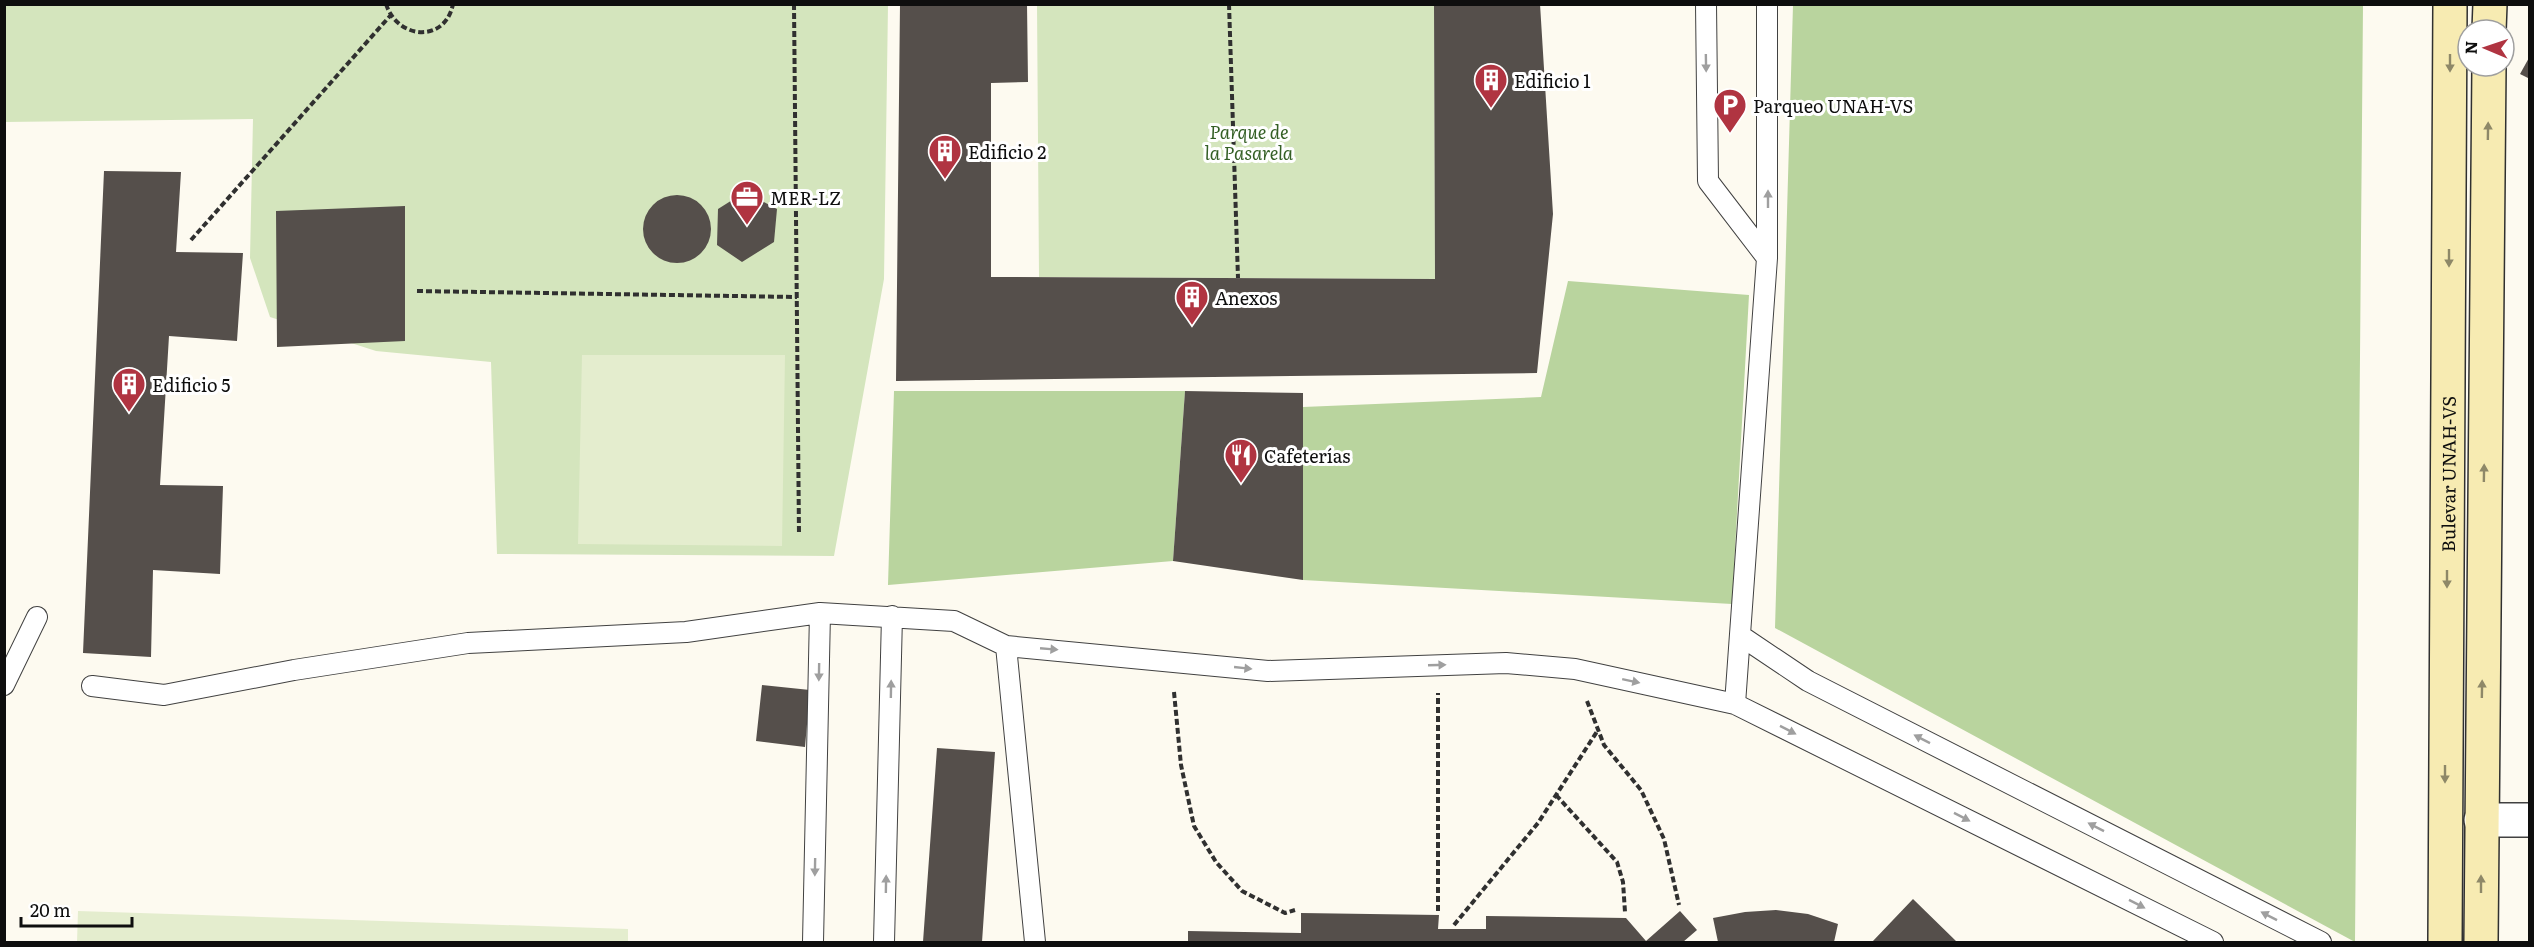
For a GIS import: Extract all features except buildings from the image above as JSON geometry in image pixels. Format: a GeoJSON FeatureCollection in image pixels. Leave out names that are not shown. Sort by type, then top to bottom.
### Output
{"type":"FeatureCollection","features":[{"type":"Feature","properties":{"kind":"main road","name":"Bulevar UNAH-VS"},"geometry":{"type":"LineString","coordinates":[[2445,942],[2450,4]]}},
{"type":"Feature","properties":{"kind":"main road","name":"Bulevar UNAH-VS"},"geometry":{"type":"LineString","coordinates":[[2481,942],[2489,78]]}},
{"type":"Feature","properties":{"kind":"main road"},"geometry":{"type":"LineString","coordinates":[[2449,165],[2488,165]]}},
{"type":"Feature","properties":{"kind":"main road"},"geometry":{"type":"LineString","coordinates":[[2447,507],[2484,507]]}},
{"type":"Feature","properties":{"kind":"street"},"geometry":{"type":"LineString","coordinates":[[2481,820],[2529,820]]}},
{"type":"Feature","properties":{"kind":"lane"},"geometry":{"type":"LineString","coordinates":[[1706,4],[1708,181],[1767,258]]}},
{"type":"Feature","properties":{"kind":"lane"},"geometry":{"type":"LineString","coordinates":[[1735,704],[1767,258],[1767,4]]}},
{"type":"Feature","properties":{"kind":"lane"},"geometry":{"type":"LineString","coordinates":[[813,942],[820,613]]}},
{"type":"Feature","properties":{"kind":"lane"},"geometry":{"type":"LineString","coordinates":[[92,686],[164,695],[294,670],[468,643],[686,632],[820,613],[954,621],[1006,646],[1268,671],[1506,663],[1575,669],[1735,704],[2213,942]]}},
{"type":"Feature","properties":{"kind":"lane"},"geometry":{"type":"LineString","coordinates":[[884,942],[892,616]]}},
{"type":"Feature","properties":{"kind":"lane"},"geometry":{"type":"LineString","coordinates":[[4,685],[37,617]]}},
{"type":"Feature","properties":{"kind":"lane"},"geometry":{"type":"LineString","coordinates":[[1741,636],[1808,681],[2294,936],[2321,942]]}},
{"type":"Feature","properties":{"kind":"lane"},"geometry":{"type":"LineString","coordinates":[[1006,646],[1035,942]]}},
{"type":"Feature","properties":{"kind":"path"},"geometry":{"type":"LineString","coordinates":[[386,4],[390,16],[397,24],[406,30],[428,32],[438,27],[446,19],[453,4]]}},
{"type":"Feature","properties":{"kind":"path"},"geometry":{"type":"LineString","coordinates":[[794,4],[799,535]]}},
{"type":"Feature","properties":{"kind":"path"},"geometry":{"type":"LineString","coordinates":[[1229,4],[1238,278]]}},
{"type":"Feature","properties":{"kind":"path"},"geometry":{"type":"LineString","coordinates":[[191,240],[390,16]]}},
{"type":"Feature","properties":{"kind":"path"},"geometry":{"type":"LineString","coordinates":[[417,291],[797,297]]}},
{"type":"Feature","properties":{"kind":"path"},"geometry":{"type":"LineString","coordinates":[[1172,661],[1181,765],[1194,826],[1216,862],[1242,891],[1285,913],[1295,910]]}},
{"type":"Feature","properties":{"kind":"path"},"geometry":{"type":"LineString","coordinates":[[1438,665],[1438,911]]}},
{"type":"Feature","properties":{"kind":"path"},"geometry":{"type":"LineString","coordinates":[[1575,669],[1604,745],[1641,790],[1664,839],[1679,905]]}},
{"type":"Feature","properties":{"kind":"path"},"geometry":{"type":"LineString","coordinates":[[1454,925],[1538,823],[1598,729]]}},
{"type":"Feature","properties":{"kind":"path"},"geometry":{"type":"LineString","coordinates":[[1556,795],[1617,861],[1623,882],[1625,912]]}},
{"type":"Feature","properties":{"kind":"green space"},"geometry":{"type":"Polygon","coordinates":[[[4,5],[888,5],[884,279],[834,556],[497,554],[491,362],[376,351],[270,317],[250,258],[253,119],[5,122],[4,5]]]}},
{"type":"Feature","properties":{"kind":"green space","name":"Parque de la Pasarela"},"geometry":{"type":"Polygon","coordinates":[[[1037,5],[1434,5],[1435,279],[1039,277],[1037,5]]]}},
{"type":"Feature","properties":{"kind":"green space"},"geometry":{"type":"Polygon","coordinates":[[[1793,5],[2363,5],[2355,942],[1775,628],[1793,5]]]}},
{"type":"Feature","properties":{"kind":"green space"},"geometry":{"type":"Polygon","coordinates":[[[1568,281],[1749,295],[1732,604],[1303,580],[1303,407],[1541,397],[1568,281]]]}},
{"type":"Feature","properties":{"kind":"green space"},"geometry":{"type":"Polygon","coordinates":[[[582,355],[785,355],[782,546],[578,544],[582,355]]]}},
{"type":"Feature","properties":{"kind":"green space"},"geometry":{"type":"Polygon","coordinates":[[[894,391],[1185,391],[1173,561],[888,585],[894,391]]]}},
{"type":"Feature","properties":{"kind":"green space"},"geometry":{"type":"Polygon","coordinates":[[[78,911],[628,929],[628,942],[77,942],[78,911]]]}},
{"type":"Feature","properties":{"kind":"place","name":"Edificio 1"},"geometry":{"type":"Point","coordinates":[1491,109]}},
{"type":"Feature","properties":{"kind":"place","name":"Parqueo UNAH-VS"},"geometry":{"type":"Point","coordinates":[1730,134]}},
{"type":"Feature","properties":{"kind":"place","name":"Edificio 2"},"geometry":{"type":"Point","coordinates":[945,180]}},
{"type":"Feature","properties":{"kind":"place","name":"MER-LZ"},"geometry":{"type":"Point","coordinates":[747,226]}},
{"type":"Feature","properties":{"kind":"place","name":"Anexos"},"geometry":{"type":"Point","coordinates":[1192,326]}},
{"type":"Feature","properties":{"kind":"place","name":"Edificio 5"},"geometry":{"type":"Point","coordinates":[129,413]}},
{"type":"Feature","properties":{"kind":"place","name":"Cafeterías"},"geometry":{"type":"Point","coordinates":[1241,484]}}]}
